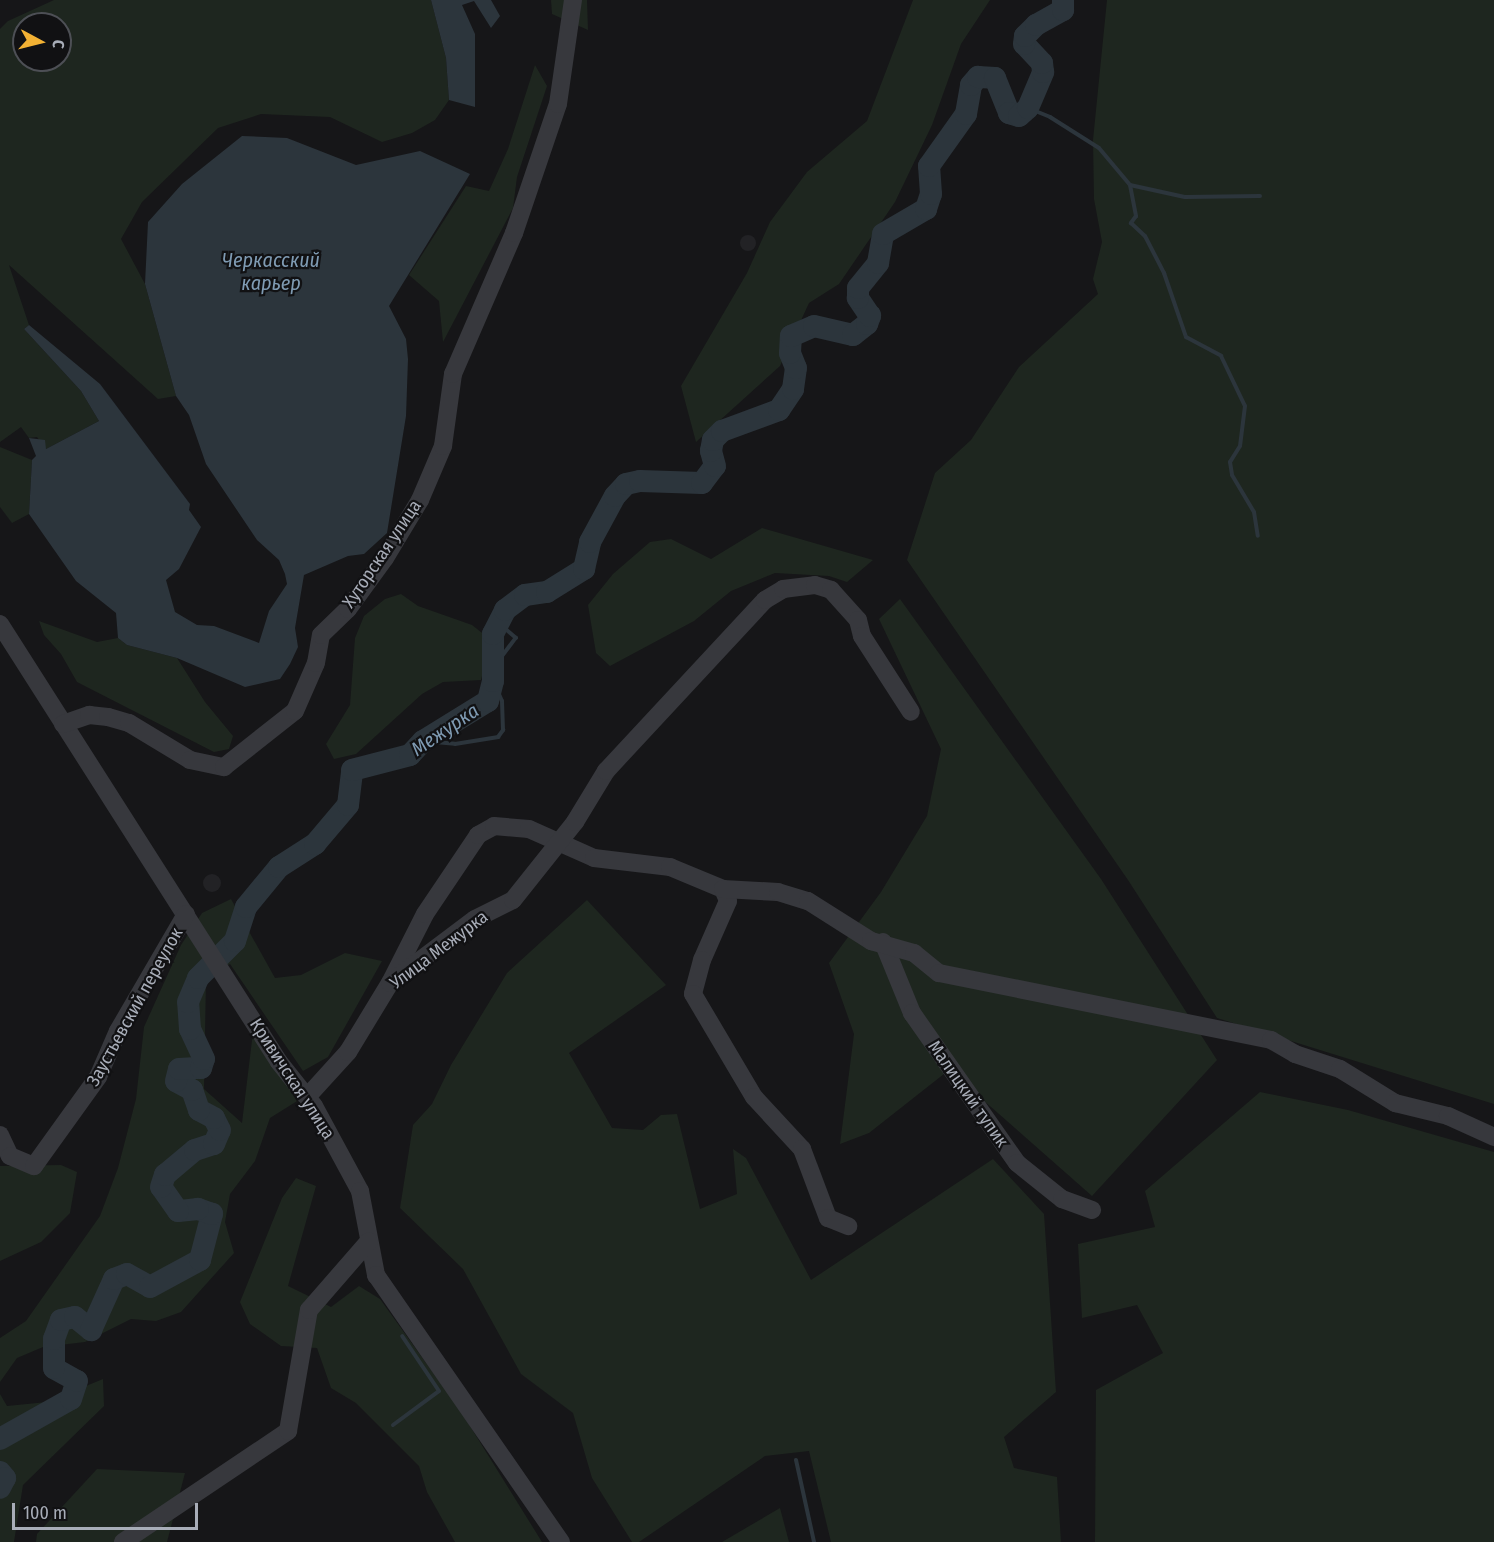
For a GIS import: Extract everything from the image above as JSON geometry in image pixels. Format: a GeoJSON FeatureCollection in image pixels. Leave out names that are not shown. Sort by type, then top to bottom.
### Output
{"type":"FeatureCollection","features":[{"type":"Feature","properties":{"kind":"street","name":"Хуторская улица"},"geometry":{"type":"LineString","coordinates":[[63,724],[89,715],[108,717],[129,723],[190,760],[224,767],[295,711],[316,663],[321,635],[348,609],[385,558],[420,500],[443,446],[453,374],[514,232],[558,104],[573,0]]}},
{"type":"Feature","properties":{"kind":"street","name":"Улица Межурка"},"geometry":{"type":"LineString","coordinates":[[307,1097],[348,1052],[390,983],[475,918],[513,900],[557,841],[575,822],[606,771],[765,600],[783,589],[815,585],[831,590],[858,620],[862,636],[911,711]]}},
{"type":"Feature","properties":{"kind":"street","name":"Кривичская улица"},"geometry":{"type":"LineString","coordinates":[[3,635],[201,935],[279,1062],[307,1097],[360,1191],[376,1275],[561,1542]]}},
{"type":"Feature","properties":{"kind":"street"},"geometry":{"type":"LineString","coordinates":[[390,983],[425,914],[478,835],[494,826],[529,829],[594,858],[670,867],[723,889],[752,888],[798,898],[871,941],[883,942],[914,952],[939,973],[972,982],[1148,1013],[1190,1026],[1271,1040],[1295,1054],[1341,1069],[1395,1103],[1448,1116],[1494,1137]]}},
{"type":"Feature","properties":{"kind":"street"},"geometry":{"type":"LineString","coordinates":[[723,889],[728,901],[702,960],[693,994],[754,1097],[802,1149],[828,1218],[848,1226]]}},
{"type":"Feature","properties":{"kind":"street","name":"Заустьевский переулок"},"geometry":{"type":"LineString","coordinates":[[0,1135],[10,1156],[34,1166],[98,1077],[118,1031],[186,914]]}},
{"type":"Feature","properties":{"kind":"street","name":"Малицкий тупик"},"geometry":{"type":"LineString","coordinates":[[883,942],[912,1013],[1017,1163],[1062,1199],[1092,1210]]}},
{"type":"Feature","properties":{"kind":"street"},"geometry":{"type":"LineString","coordinates":[[123,1542],[288,1431],[309,1310],[369,1241]]}},
{"type":"Feature","properties":{"kind":"shaded area"},"geometry":{"type":"Polygon","coordinates":[[[54,0],[431,0],[446,58],[449,100],[435,120],[412,133],[382,142],[330,117],[261,114],[218,128],[142,202],[121,239],[145,284],[176,396],[158,399],[9,265],[29,325],[24,329],[81,391],[99,421],[46,449],[37,437],[29,438],[21,427],[0,442],[0,29],[12,19],[12,72],[72,72],[72,12],[28,12],[54,0]]]}},
{"type":"Feature","properties":{"kind":"shaded area"},"geometry":{"type":"Polygon","coordinates":[[[551,0],[587,0],[588,30],[552,14],[551,0]]]}},
{"type":"Feature","properties":{"kind":"shaded area"},"geometry":{"type":"Polygon","coordinates":[[[913,0],[990,0],[961,44],[932,125],[895,202],[839,284],[809,303],[780,366],[696,442],[681,386],[747,273],[770,222],[807,172],[867,121],[913,0]]]}},
{"type":"Feature","properties":{"kind":"shaded area"},"geometry":{"type":"Polygon","coordinates":[[[1107,0],[1494,0],[1494,1104],[1217,1018],[1128,880],[907,560],[935,473],[971,440],[1019,367],[1098,294],[1093,279],[1102,242],[1094,199],[1093,140],[1107,0]]]}},
{"type":"Feature","properties":{"kind":"shaded area"},"geometry":{"type":"Polygon","coordinates":[[[535,65],[547,86],[517,177],[513,208],[443,342],[439,301],[409,275],[466,186],[489,191],[508,149],[535,65]]]}},
{"type":"Feature","properties":{"kind":"shaded area"},"geometry":{"type":"Polygon","coordinates":[[[748,235],[756,243],[748,251],[740,243],[748,235]]]}},
{"type":"Feature","properties":{"kind":"shaded area"},"geometry":{"type":"Polygon","coordinates":[[[0,447],[32,460],[29,514],[12,523],[0,507],[0,447]]]}},
{"type":"Feature","properties":{"kind":"shaded area"},"geometry":{"type":"Polygon","coordinates":[[[762,528],[873,560],[847,582],[829,576],[775,573],[731,591],[694,621],[610,666],[596,653],[588,605],[613,574],[650,542],[671,539],[711,559],[762,528]]]}},
{"type":"Feature","properties":{"kind":"shaded area"},"geometry":{"type":"Polygon","coordinates":[[[401,594],[418,606],[472,625],[491,640],[481,680],[443,682],[422,694],[356,754],[334,759],[326,744],[350,705],[355,638],[364,616],[385,599],[401,594]]]}},
{"type":"Feature","properties":{"kind":"shaded area"},"geometry":{"type":"Polygon","coordinates":[[[900,599],[1101,879],[1217,1060],[1092,1196],[949,1070],[869,1133],[840,1144],[854,1034],[829,963],[881,892],[927,816],[941,749],[879,619],[900,599]]]}},
{"type":"Feature","properties":{"kind":"shaded area"},"geometry":{"type":"Polygon","coordinates":[[[39,621],[97,642],[118,638],[127,645],[177,658],[205,702],[233,736],[229,749],[214,752],[77,682],[61,654],[44,635],[39,621]]]}},
{"type":"Feature","properties":{"kind":"shaded area"},"geometry":{"type":"Polygon","coordinates":[[[212,874],[218,877],[221,883],[218,889],[212,892],[206,889],[203,883],[206,877],[212,874]]]}},
{"type":"Feature","properties":{"kind":"shaded area"},"geometry":{"type":"Polygon","coordinates":[[[231,899],[275,978],[301,975],[345,953],[382,961],[328,1057],[303,1071],[230,964],[206,980],[204,1089],[242,1123],[253,1032],[302,1098],[270,1118],[255,1161],[230,1194],[225,1222],[234,1253],[181,1312],[156,1321],[131,1319],[85,1342],[43,1347],[17,1358],[0,1382],[0,1338],[26,1321],[100,1216],[118,1168],[136,1099],[144,1027],[181,945],[202,913],[231,899]]]}},
{"type":"Feature","properties":{"kind":"shaded area"},"geometry":{"type":"Polygon","coordinates":[[[587,900],[666,985],[569,1053],[612,1128],[643,1130],[661,1115],[677,1114],[700,1209],[737,1194],[733,1149],[746,1158],[811,1280],[993,1159],[1044,1214],[1056,1392],[1004,1437],[1014,1468],[1057,1477],[1061,1542],[831,1542],[809,1451],[765,1456],[639,1542],[632,1542],[592,1478],[573,1413],[521,1374],[463,1269],[400,1208],[413,1125],[432,1104],[451,1065],[507,973],[587,900]]]}},
{"type":"Feature","properties":{"kind":"shaded area"},"geometry":{"type":"Polygon","coordinates":[[[1260,1092],[1348,1110],[1494,1152],[1494,1542],[1095,1542],[1096,1390],[1163,1353],[1137,1305],[1082,1318],[1078,1244],[1155,1227],[1145,1191],[1260,1092]]]}},
{"type":"Feature","properties":{"kind":"shaded area"},"geometry":{"type":"Polygon","coordinates":[[[61,1165],[77,1172],[70,1213],[41,1242],[0,1261],[0,1166],[61,1165]]]}},
{"type":"Feature","properties":{"kind":"shaded area"},"geometry":{"type":"Polygon","coordinates":[[[296,1178],[316,1186],[288,1286],[331,1307],[359,1286],[380,1299],[460,1410],[542,1542],[455,1542],[427,1492],[419,1466],[356,1403],[331,1388],[317,1348],[281,1346],[250,1324],[240,1302],[282,1198],[296,1178]]]}},
{"type":"Feature","properties":{"kind":"shaded area"},"geometry":{"type":"Polygon","coordinates":[[[103,1379],[104,1406],[23,1485],[14,1542],[0,1542],[0,1394],[7,1406],[47,1402],[103,1379]]]}},
{"type":"Feature","properties":{"kind":"shaded area"},"geometry":{"type":"Polygon","coordinates":[[[97,1469],[185,1473],[167,1542],[36,1542],[37,1534],[97,1469]]]}},
{"type":"Feature","properties":{"kind":"shaded area"},"geometry":{"type":"Polygon","coordinates":[[[780,1508],[789,1542],[722,1542],[780,1508]]]}},
{"type":"Feature","properties":{"kind":"water"},"geometry":{"type":"Polygon","coordinates":[[[431,0],[491,0],[500,16],[491,28],[474,1],[462,5],[475,34],[475,107],[449,100],[446,58],[431,0]]]}},
{"type":"Feature","properties":{"kind":"water","name":"Черкасский карьер"},"geometry":{"type":"Polygon","coordinates":[[[242,136],[287,138],[356,165],[420,151],[470,174],[389,306],[406,339],[408,359],[406,416],[387,533],[364,554],[348,556],[304,575],[295,628],[298,647],[290,664],[280,679],[245,687],[177,658],[127,645],[118,638],[116,613],[76,581],[29,514],[32,460],[36,456],[29,438],[45,440],[46,449],[99,421],[81,391],[24,329],[29,325],[100,384],[190,504],[189,510],[201,527],[179,569],[166,580],[175,612],[197,625],[214,626],[259,643],[269,611],[287,584],[285,574],[279,560],[257,540],[206,464],[189,415],[176,396],[145,284],[148,222],[182,184],[242,136]]]}},
{"type":"Feature","properties":{"kind":"waterway","name":"Межурка"},"geometry":{"type":"LineString","coordinates":[[0,1439],[71,1399],[77,1381],[54,1368],[54,1339],[61,1320],[75,1317],[91,1330],[114,1279],[127,1274],[150,1287],[200,1260],[212,1214],[198,1209],[178,1211],[161,1187],[165,1175],[195,1150],[214,1144],[220,1130],[214,1118],[199,1110],[192,1090],[176,1081],[179,1069],[201,1068],[204,1059],[190,1029],[188,1002],[198,978],[235,941],[246,907],[279,867],[315,844],[348,805],[352,770],[410,755],[423,741],[488,701],[493,681],[493,634],[505,610],[525,595],[547,592],[584,569],[590,542],[615,496],[626,484],[640,481],[702,483],[715,466],[711,451],[713,440],[722,431],[779,410],[793,389],[796,368],[790,353],[791,336],[814,326],[853,335],[867,324],[870,316],[858,298],[858,288],[878,263],[883,234],[926,209],[931,194],[929,166],[966,114],[971,85],[978,77],[995,78],[1009,113],[1019,116],[1028,108],[1043,72],[1042,63],[1024,44],[1025,36],[1036,25],[1063,10],[1063,0]]}},
{"type":"Feature","properties":{"kind":"waterway"},"geometry":{"type":"LineString","coordinates":[[1028,108],[1050,117],[1099,148],[1130,185],[1136,216],[1131,223],[1145,236],[1164,273],[1186,337],[1221,356],[1245,406],[1240,446],[1230,462],[1232,475],[1254,512],[1258,536]]}},
{"type":"Feature","properties":{"kind":"waterway"},"geometry":{"type":"LineString","coordinates":[[1130,185],[1185,197],[1260,196]]}},
{"type":"Feature","properties":{"kind":"waterway"},"geometry":{"type":"LineString","coordinates":[[493,668],[516,638],[499,623]]}},
{"type":"Feature","properties":{"kind":"waterway"},"geometry":{"type":"LineString","coordinates":[[423,741],[455,744],[498,737],[503,730],[502,701],[493,681]]}},
{"type":"Feature","properties":{"kind":"waterway"},"geometry":{"type":"LineString","coordinates":[[393,1425],[439,1391],[402,1336]]}},
{"type":"Feature","properties":{"kind":"waterway"},"geometry":{"type":"LineString","coordinates":[[796,1460],[814,1542]]}},
{"type":"Feature","properties":{"kind":"waterway","name":"Межурка"},"geometry":{"type":"LineString","coordinates":[[0,1472],[5,1478],[0,1488]]}}]}
